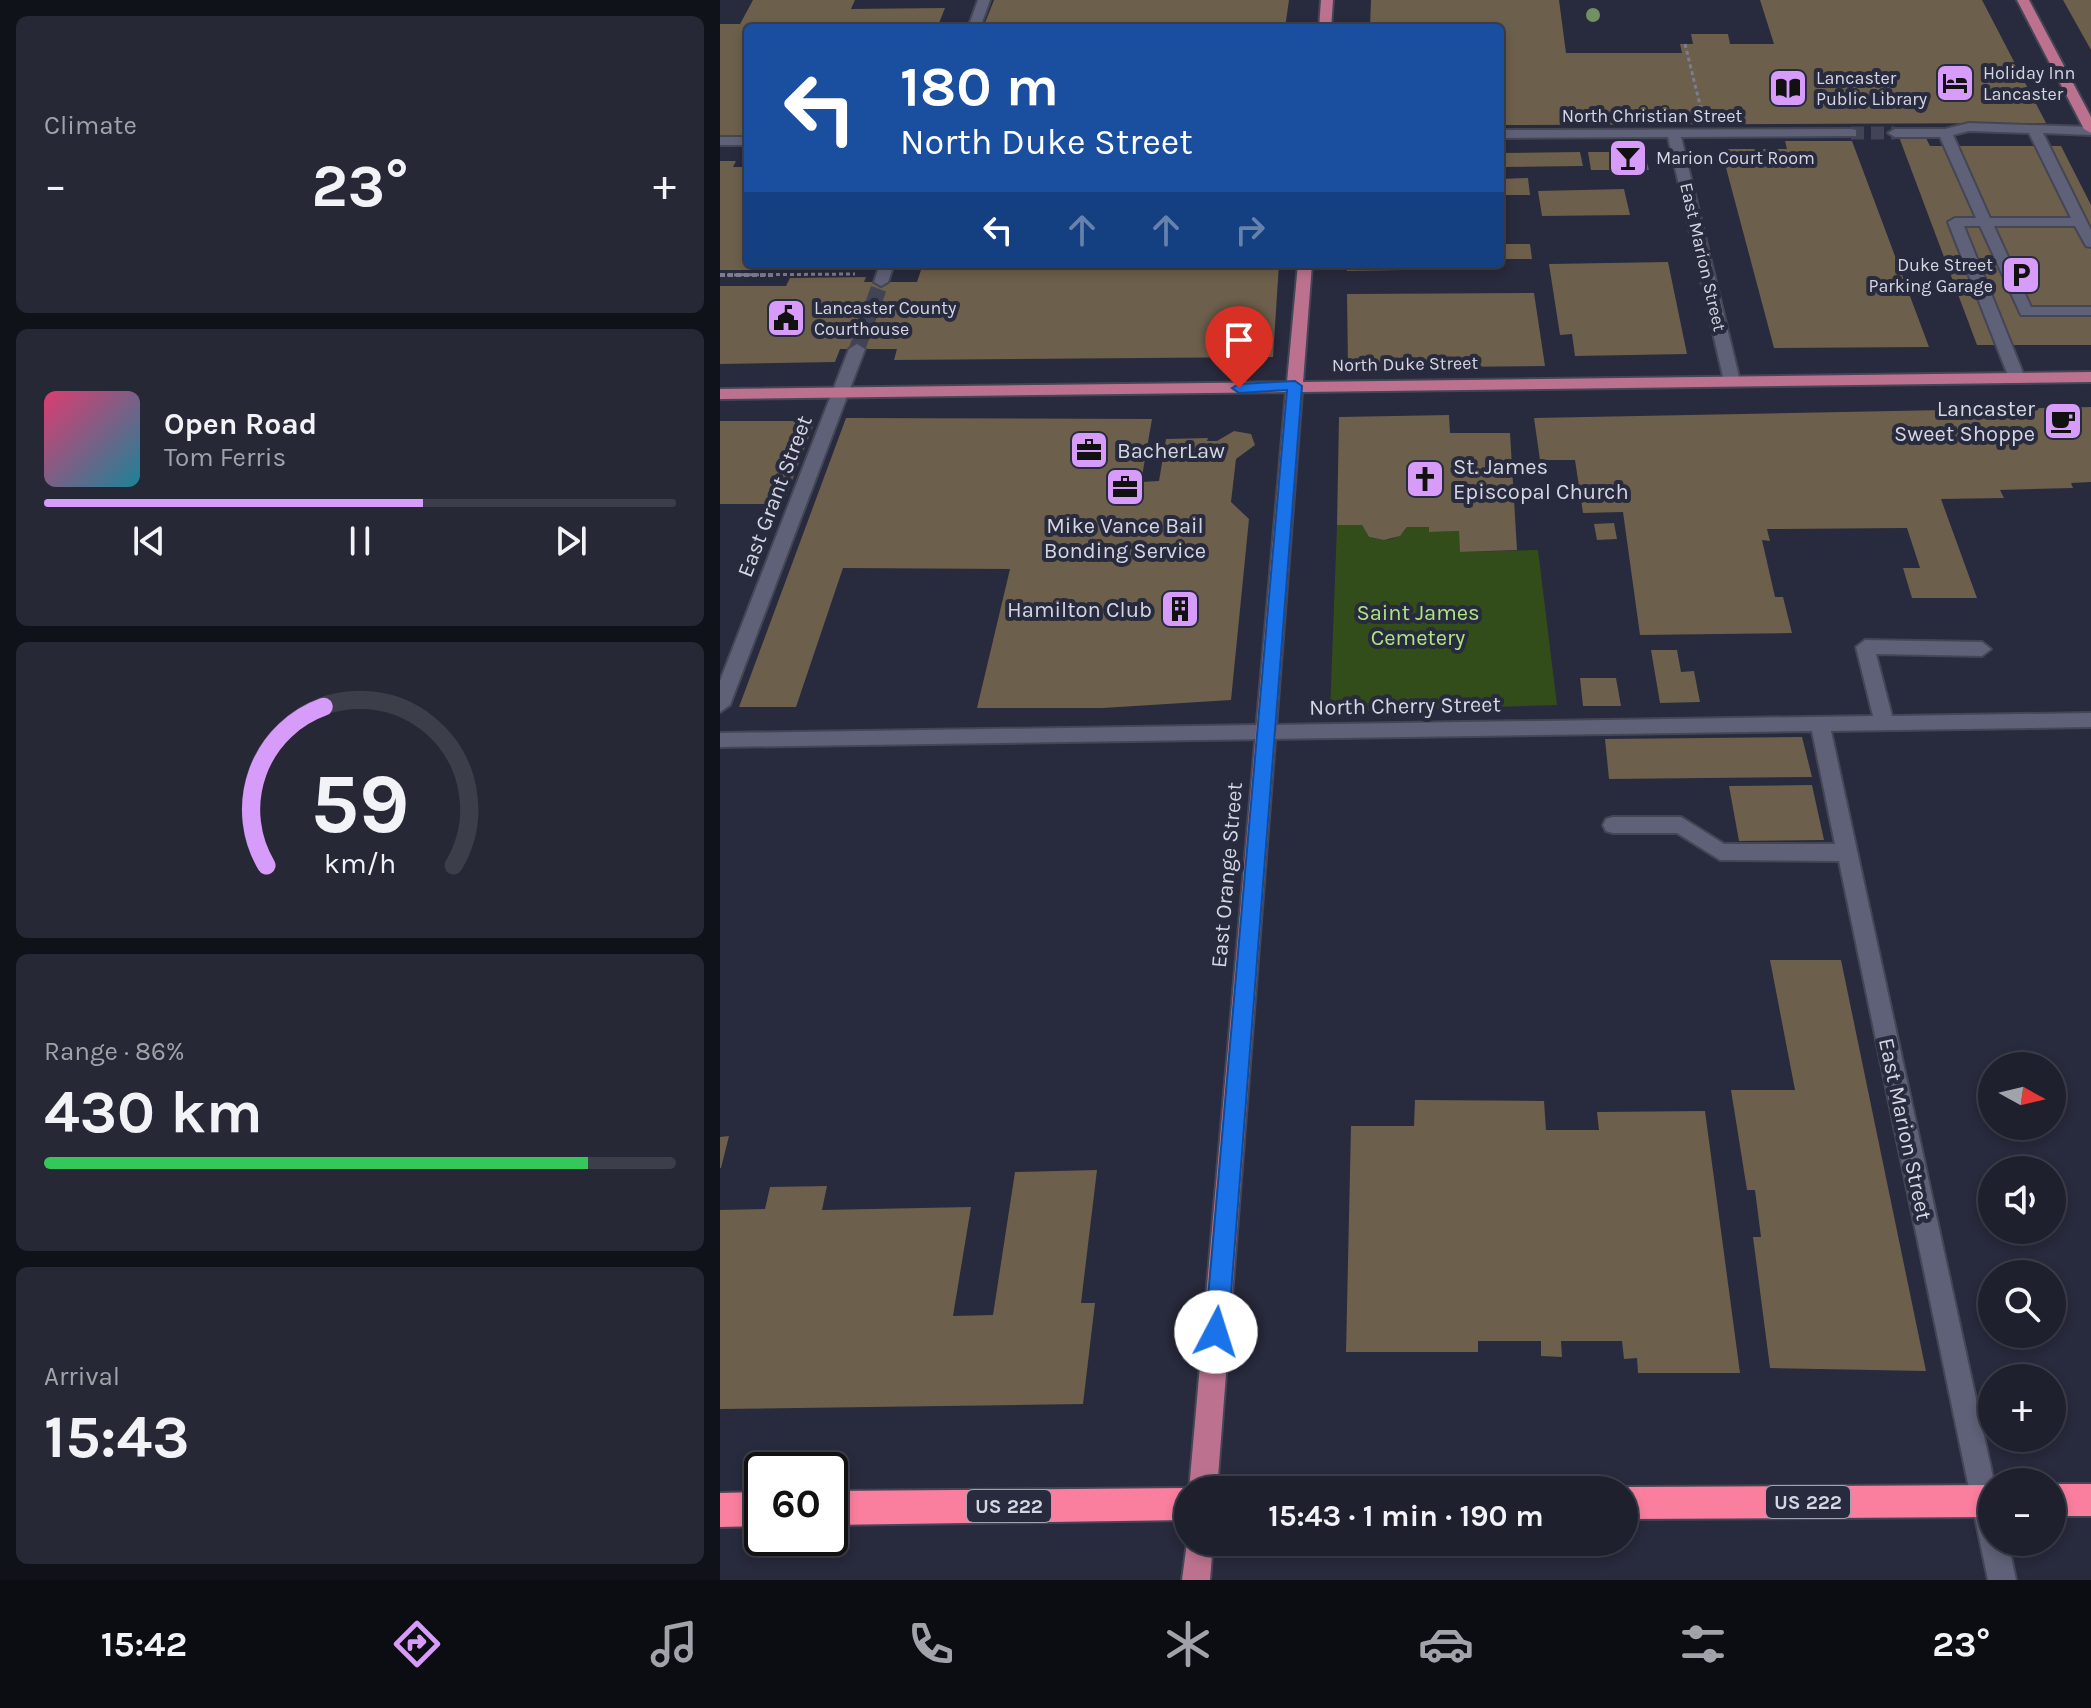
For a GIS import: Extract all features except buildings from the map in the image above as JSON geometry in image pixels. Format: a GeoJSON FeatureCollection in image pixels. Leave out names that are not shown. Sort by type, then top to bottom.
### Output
{"type":"FeatureCollection","features":[{"type":"Feature","properties":{"kind":"highway"},"geometry":{"type":"LineString","coordinates":[[2066,1500],[2091,1500]]}},
{"type":"Feature","properties":{"kind":"highway","name":"US 222"},"geometry":{"type":"LineString","coordinates":[[1638,1503],[1978,1501]]}},
{"type":"Feature","properties":{"kind":"highway","name":"US 222"},"geometry":{"type":"LineString","coordinates":[[848,1508],[1174,1504]]}},
{"type":"Feature","properties":{"kind":"highway"},"geometry":{"type":"LineString","coordinates":[[720,1510],[744,1509]]}},
{"type":"Feature","properties":{"kind":"main road"},"geometry":{"type":"LineString","coordinates":[[1325,24],[1327,0]]}},
{"type":"Feature","properties":{"kind":"main road"},"geometry":{"type":"LineString","coordinates":[[2023,0],[2091,130]]}},
{"type":"Feature","properties":{"kind":"main road","name":"East Orange Street"},"geometry":{"type":"LineString","coordinates":[[1204,1476],[1305,268]]}},
{"type":"Feature","properties":{"kind":"main road","name":"North Duke Street"},"geometry":{"type":"LineString","coordinates":[[720,394],[2091,377]]}},
{"type":"Feature","properties":{"kind":"main road"},"geometry":{"type":"LineString","coordinates":[[1196,1580],[1198,1556]]}},
{"type":"Feature","properties":{"kind":"street"},"geometry":{"type":"LineString","coordinates":[[975,24],[984,0]]}},
{"type":"Feature","properties":{"kind":"street"},"geometry":{"type":"LineString","coordinates":[[1895,133],[1945,133],[1969,127],[2091,130]]}},
{"type":"Feature","properties":{"kind":"street"},"geometry":{"type":"LineString","coordinates":[[2033,127],[2091,243]]}},
{"type":"Feature","properties":{"kind":"street","name":"North Christian Street"},"geometry":{"type":"LineString","coordinates":[[1504,134],[1851,133]]}},
{"type":"Feature","properties":{"kind":"street"},"geometry":{"type":"LineString","coordinates":[[1945,133],[2026,312],[2091,311]]}},
{"type":"Feature","properties":{"kind":"street","name":"East Marion Street"},"geometry":{"type":"LineString","coordinates":[[1674,134],[1732,381]]}},
{"type":"Feature","properties":{"kind":"street"},"geometry":{"type":"LineString","coordinates":[[720,141],[744,141]]}},
{"type":"Feature","properties":{"kind":"street"},"geometry":{"type":"LineString","coordinates":[[2017,378],[1955,222],[2080,222]]}},
{"type":"Feature","properties":{"kind":"street","name":"East Grant Street"},"geometry":{"type":"LineString","coordinates":[[720,705],[857,349]]}},
{"type":"Feature","properties":{"kind":"street"},"geometry":{"type":"LineString","coordinates":[[1884,722],[1865,647],[1982,649]]}},
{"type":"Feature","properties":{"kind":"street","name":"North Cherry Street"},"geometry":{"type":"LineString","coordinates":[[720,740],[2091,720]]}},
{"type":"Feature","properties":{"kind":"street","name":"East Marion Street"},"geometry":{"type":"LineString","coordinates":[[1820,723],[1981,1468]]}},
{"type":"Feature","properties":{"kind":"street"},"geometry":{"type":"LineString","coordinates":[[1613,825],[1681,825],[1720,852],[1848,853]]}},
{"type":"Feature","properties":{"kind":"street"},"geometry":{"type":"LineString","coordinates":[[1997,1556],[2002,1580]]}},
{"type":"Feature","properties":{"kind":"path"},"geometry":{"type":"LineString","coordinates":[[1685,44],[1702,112]]}},
{"type":"Feature","properties":{"kind":"path"},"geometry":{"type":"LineString","coordinates":[[720,275],[884,273]]}},
{"type":"Feature","properties":{"kind":"green space","name":"Saint James Cemetery"},"geometry":{"type":"Polygon","coordinates":[[[1337,525],[1362,525],[1369,537],[1385,540],[1395,538],[1407,527],[1429,527],[1430,532],[1459,531],[1461,552],[1538,550],[1557,705],[1330,712],[1337,525]]]}},
{"type":"Feature","properties":{"kind":"tunnel"},"geometry":{"type":"LineString","coordinates":[[1851,133],[1895,133]]}},
{"type":"Feature","properties":{"kind":"tunnel"},"geometry":{"type":"LineString","coordinates":[[857,349],[881,282]]}},
{"type":"Feature","properties":{"kind":"place","name":"Holiday Inn Lancaster"},"geometry":{"type":"Point","coordinates":[1955,83]}},
{"type":"Feature","properties":{"kind":"place","name":"Lancaster Public Library"},"geometry":{"type":"Point","coordinates":[1788,88]}},
{"type":"Feature","properties":{"kind":"place","name":"Marion Court Room"},"geometry":{"type":"Point","coordinates":[1628,158]}},
{"type":"Feature","properties":{"kind":"place","name":"Duke Street Parking Garage"},"geometry":{"type":"Point","coordinates":[2021,275]}},
{"type":"Feature","properties":{"kind":"place","name":"Lancaster County Courthouse"},"geometry":{"type":"Point","coordinates":[786,318]}},
{"type":"Feature","properties":{"kind":"place","name":"Lancaster Sweet Shoppe"},"geometry":{"type":"Point","coordinates":[2063,421]}},
{"type":"Feature","properties":{"kind":"place","name":"BacherLaw"},"geometry":{"type":"Point","coordinates":[1089,450]}},
{"type":"Feature","properties":{"kind":"place","name":"St. James Episcopal Church"},"geometry":{"type":"Point","coordinates":[1425,479]}},
{"type":"Feature","properties":{"kind":"place","name":"Mike Vance Bail Bonding Service"},"geometry":{"type":"Point","coordinates":[1125,487]}},
{"type":"Feature","properties":{"kind":"place","name":"Hamilton Club"},"geometry":{"type":"Point","coordinates":[1180,609]}},
{"type":"Feature","properties":{"kind":"route"},"geometry":{"type":"LineString","coordinates":[[1216,1332],[1295,386],[1239,388]]}}]}
